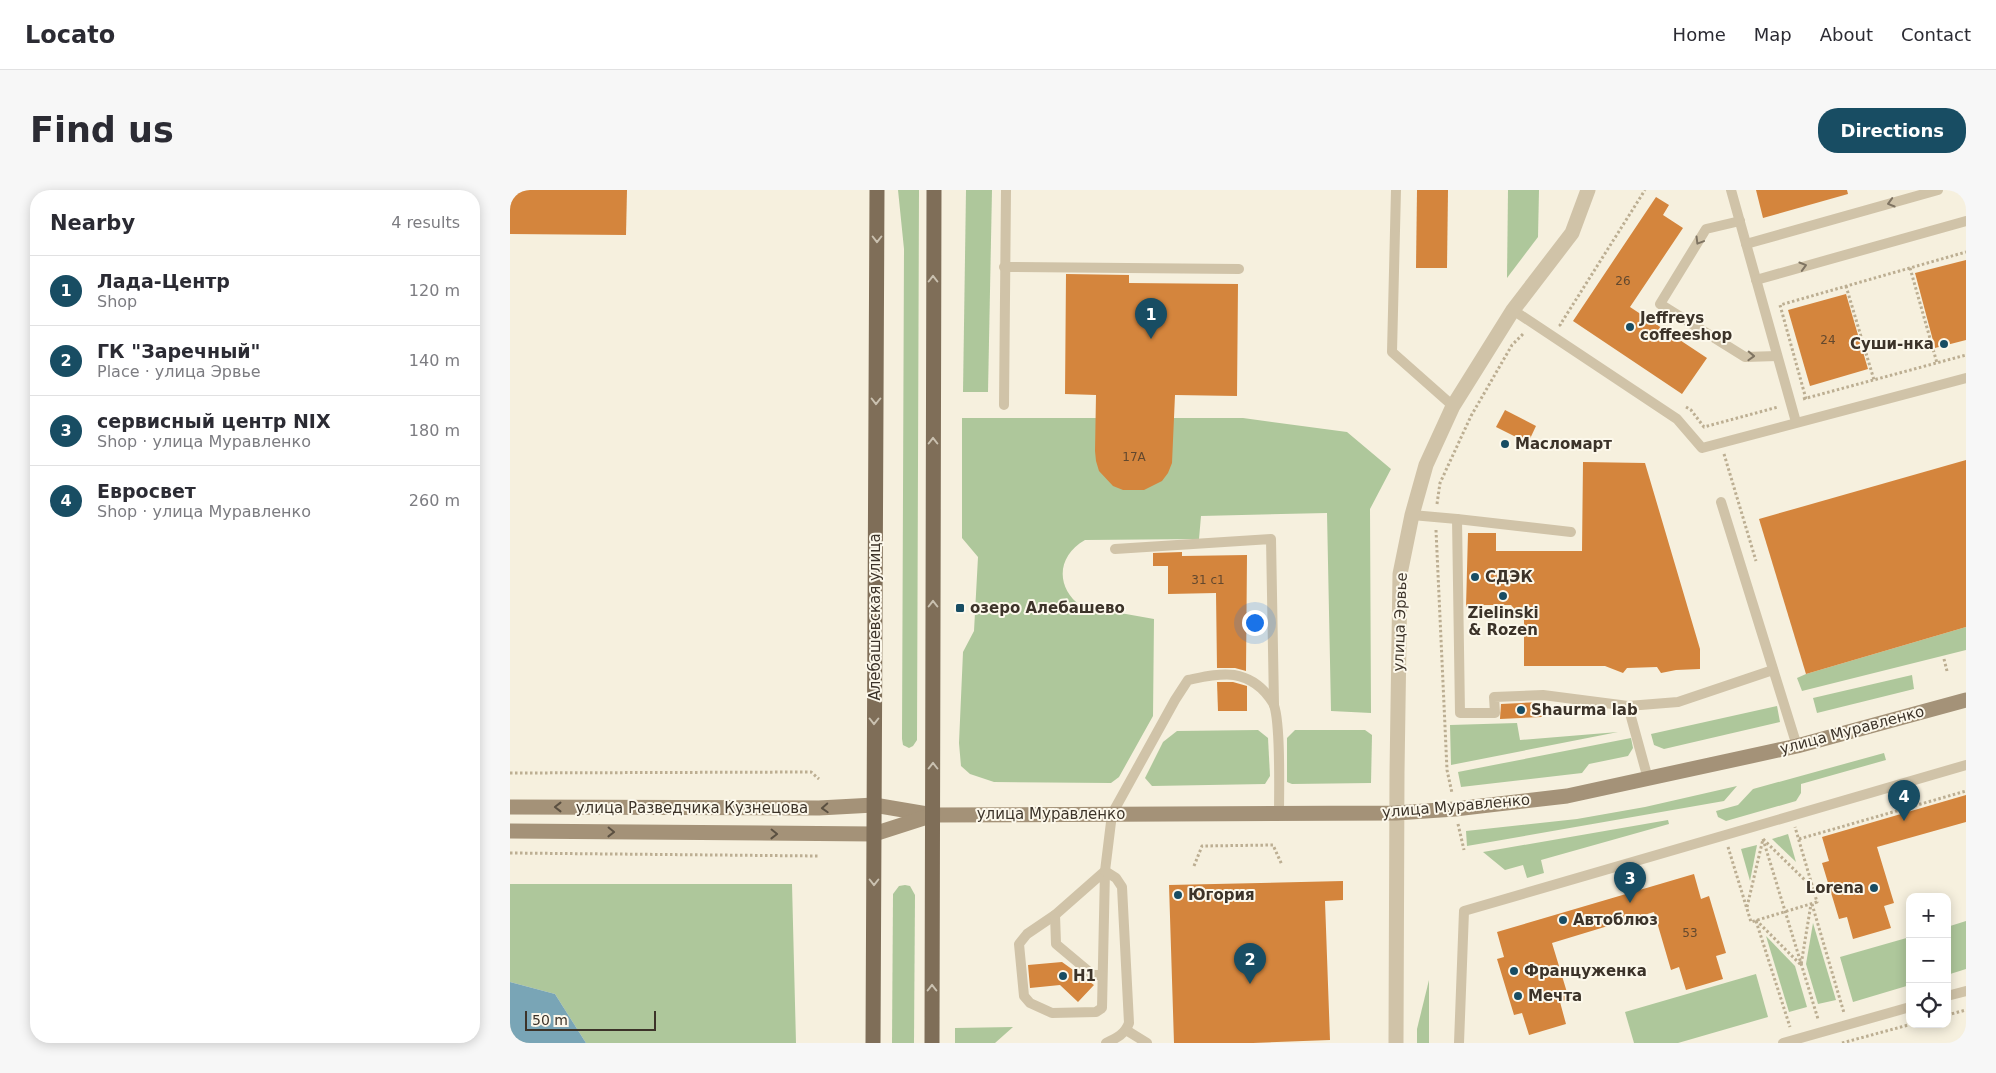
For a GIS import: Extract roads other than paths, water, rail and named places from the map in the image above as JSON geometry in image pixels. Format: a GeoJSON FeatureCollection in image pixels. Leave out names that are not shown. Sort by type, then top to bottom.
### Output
{"type":"FeatureCollection","features":[{"type":"Feature","properties":{"kind":"main road","name":"Алебашевская улица"},"geometry":{"type":"LineString","coordinates":[[873,1043],[877,190]]}},
{"type":"Feature","properties":{"kind":"main road"},"geometry":{"type":"LineString","coordinates":[[932,1043],[934,190]]}},
{"type":"Feature","properties":{"kind":"main road","name":"улица Муравленко"},"geometry":{"type":"LineString","coordinates":[[934,815],[1396,813],[1455,809],[1567,796],[1648,779],[1797,746],[1966,700]]}},
{"type":"Feature","properties":{"kind":"main road","name":"улица Разведчика Кузнецова"},"geometry":{"type":"LineString","coordinates":[[510,807],[819,808],[874,805],[934,815]]}},
{"type":"Feature","properties":{"kind":"main road","name":"улица Разведчика Кузнецова"},"geometry":{"type":"LineString","coordinates":[[510,832],[874,834],[934,815]]}},
{"type":"Feature","properties":{"kind":"street","name":"улица Эрвье"},"geometry":{"type":"LineString","coordinates":[[1396,1043],[1396,813],[1400,574],[1412,515],[1426,465],[1453,406],[1513,310],[1572,233],[1588,190]]}},
{"type":"Feature","properties":{"kind":"lane"},"geometry":{"type":"LineString","coordinates":[[1004,405],[1006,190]]}},
{"type":"Feature","properties":{"kind":"lane"},"geometry":{"type":"LineString","coordinates":[[1396,190],[1392,352],[1453,406]]}},
{"type":"Feature","properties":{"kind":"lane"},"geometry":{"type":"LineString","coordinates":[[1731,190],[1796,422]]}},
{"type":"Feature","properties":{"kind":"lane"},"geometry":{"type":"LineString","coordinates":[[1746,244],[1938,190]]}},
{"type":"Feature","properties":{"kind":"lane"},"geometry":{"type":"LineString","coordinates":[[1740,221],[1706,229],[1660,304],[1744,357],[1777,356]]}},
{"type":"Feature","properties":{"kind":"lane"},"geometry":{"type":"LineString","coordinates":[[1756,280],[1966,221]]}},
{"type":"Feature","properties":{"kind":"lane"},"geometry":{"type":"LineString","coordinates":[[1004,267],[1239,270]]}},
{"type":"Feature","properties":{"kind":"lane"},"geometry":{"type":"LineString","coordinates":[[1513,310],[1676,419],[1702,448],[1966,378]]}},
{"type":"Feature","properties":{"kind":"lane"},"geometry":{"type":"LineString","coordinates":[[1721,502],[1797,746]]}},
{"type":"Feature","properties":{"kind":"lane"},"geometry":{"type":"LineString","coordinates":[[1412,515],[1458,518],[1571,532]]}},
{"type":"Feature","properties":{"kind":"lane"},"geometry":{"type":"LineString","coordinates":[[1458,518],[1460,714],[1495,713],[1494,697],[1543,695],[1628,706],[1678,702],[1773,670]]}},
{"type":"Feature","properties":{"kind":"lane"},"geometry":{"type":"LineString","coordinates":[[1115,549],[1271,538],[1274,704],[1278,730],[1279,814]]}},
{"type":"Feature","properties":{"kind":"lane"},"geometry":{"type":"LineString","coordinates":[[1105,871],[1055,915],[1027,934],[1019,944],[1024,996],[1030,1003],[1052,1013],[1096,1012],[1102,1008],[1104,1000],[1102,974],[1105,871],[1112,814],[1188,680],[1234,675],[1258,683],[1274,704]]}},
{"type":"Feature","properties":{"kind":"lane"},"geometry":{"type":"LineString","coordinates":[[1628,706],[1648,779]]}},
{"type":"Feature","properties":{"kind":"lane"},"geometry":{"type":"LineString","coordinates":[[1459,1043],[1464,911],[1966,765]]}},
{"type":"Feature","properties":{"kind":"lane"},"geometry":{"type":"LineString","coordinates":[[1105,871],[1116,878],[1122,887],[1129,1023],[1126,1030],[1120,1036],[1106,1043]]}},
{"type":"Feature","properties":{"kind":"lane"},"geometry":{"type":"LineString","coordinates":[[1055,915],[1056,944],[1093,975],[1102,974]]}},
{"type":"Feature","properties":{"kind":"lane"},"geometry":{"type":"LineString","coordinates":[[1951,995],[1966,990]]}},
{"type":"Feature","properties":{"kind":"lane"},"geometry":{"type":"LineString","coordinates":[[1787,1042],[1906,1008]]}},
{"type":"Feature","properties":{"kind":"lane"},"geometry":{"type":"LineString","coordinates":[[1126,1030],[1147,1043]]}},
{"type":"Feature","properties":{"kind":"water"},"geometry":{"type":"Polygon","coordinates":[[[510,982],[555,994],[586,1043],[510,1043],[510,982]]]}},
{"type":"Feature","properties":{"kind":"place","name":"Jeffreys coffeeshop"},"geometry":{"type":"Point","coordinates":[1630,327]}},
{"type":"Feature","properties":{"kind":"place","name":"Лада-Центр"},"geometry":{"type":"Point","coordinates":[1151,339]}},
{"type":"Feature","properties":{"kind":"place","name":"Суши-нка"},"geometry":{"type":"Point","coordinates":[1944,344]}},
{"type":"Feature","properties":{"kind":"place","name":"Масломарт"},"geometry":{"type":"Point","coordinates":[1505,444]}},
{"type":"Feature","properties":{"kind":"place","name":"СДЭК"},"geometry":{"type":"Point","coordinates":[1475,577]}},
{"type":"Feature","properties":{"kind":"place","name":"Zielinski & Rozen"},"geometry":{"type":"Point","coordinates":[1503,596]}},
{"type":"Feature","properties":{"kind":"place","name":"озеро Алебашево"},"geometry":{"type":"Point","coordinates":[960,608]}},
{"type":"Feature","properties":{"kind":"place","name":"Shaurma lab"},"geometry":{"type":"Point","coordinates":[1521,710]}},
{"type":"Feature","properties":{"kind":"place","name":"Евросвет"},"geometry":{"type":"Point","coordinates":[1904,821]}},
{"type":"Feature","properties":{"kind":"place","name":"Lorena"},"geometry":{"type":"Point","coordinates":[1874,888]}},
{"type":"Feature","properties":{"kind":"place","name":"Югория"},"geometry":{"type":"Point","coordinates":[1178,895]}},
{"type":"Feature","properties":{"kind":"place","name":"сервисный центр NIX"},"geometry":{"type":"Point","coordinates":[1630,903]}},
{"type":"Feature","properties":{"kind":"place","name":"Автоблюз"},"geometry":{"type":"Point","coordinates":[1563,920]}},
{"type":"Feature","properties":{"kind":"place","name":"Француженка"},"geometry":{"type":"Point","coordinates":[1514,971]}},
{"type":"Feature","properties":{"kind":"place","name":"Н1"},"geometry":{"type":"Point","coordinates":[1063,976]}},
{"type":"Feature","properties":{"kind":"place","name":"ГК \"Заречный\""},"geometry":{"type":"Point","coordinates":[1250,984]}},
{"type":"Feature","properties":{"kind":"place","name":"Мечта"},"geometry":{"type":"Point","coordinates":[1518,996]}}]}
